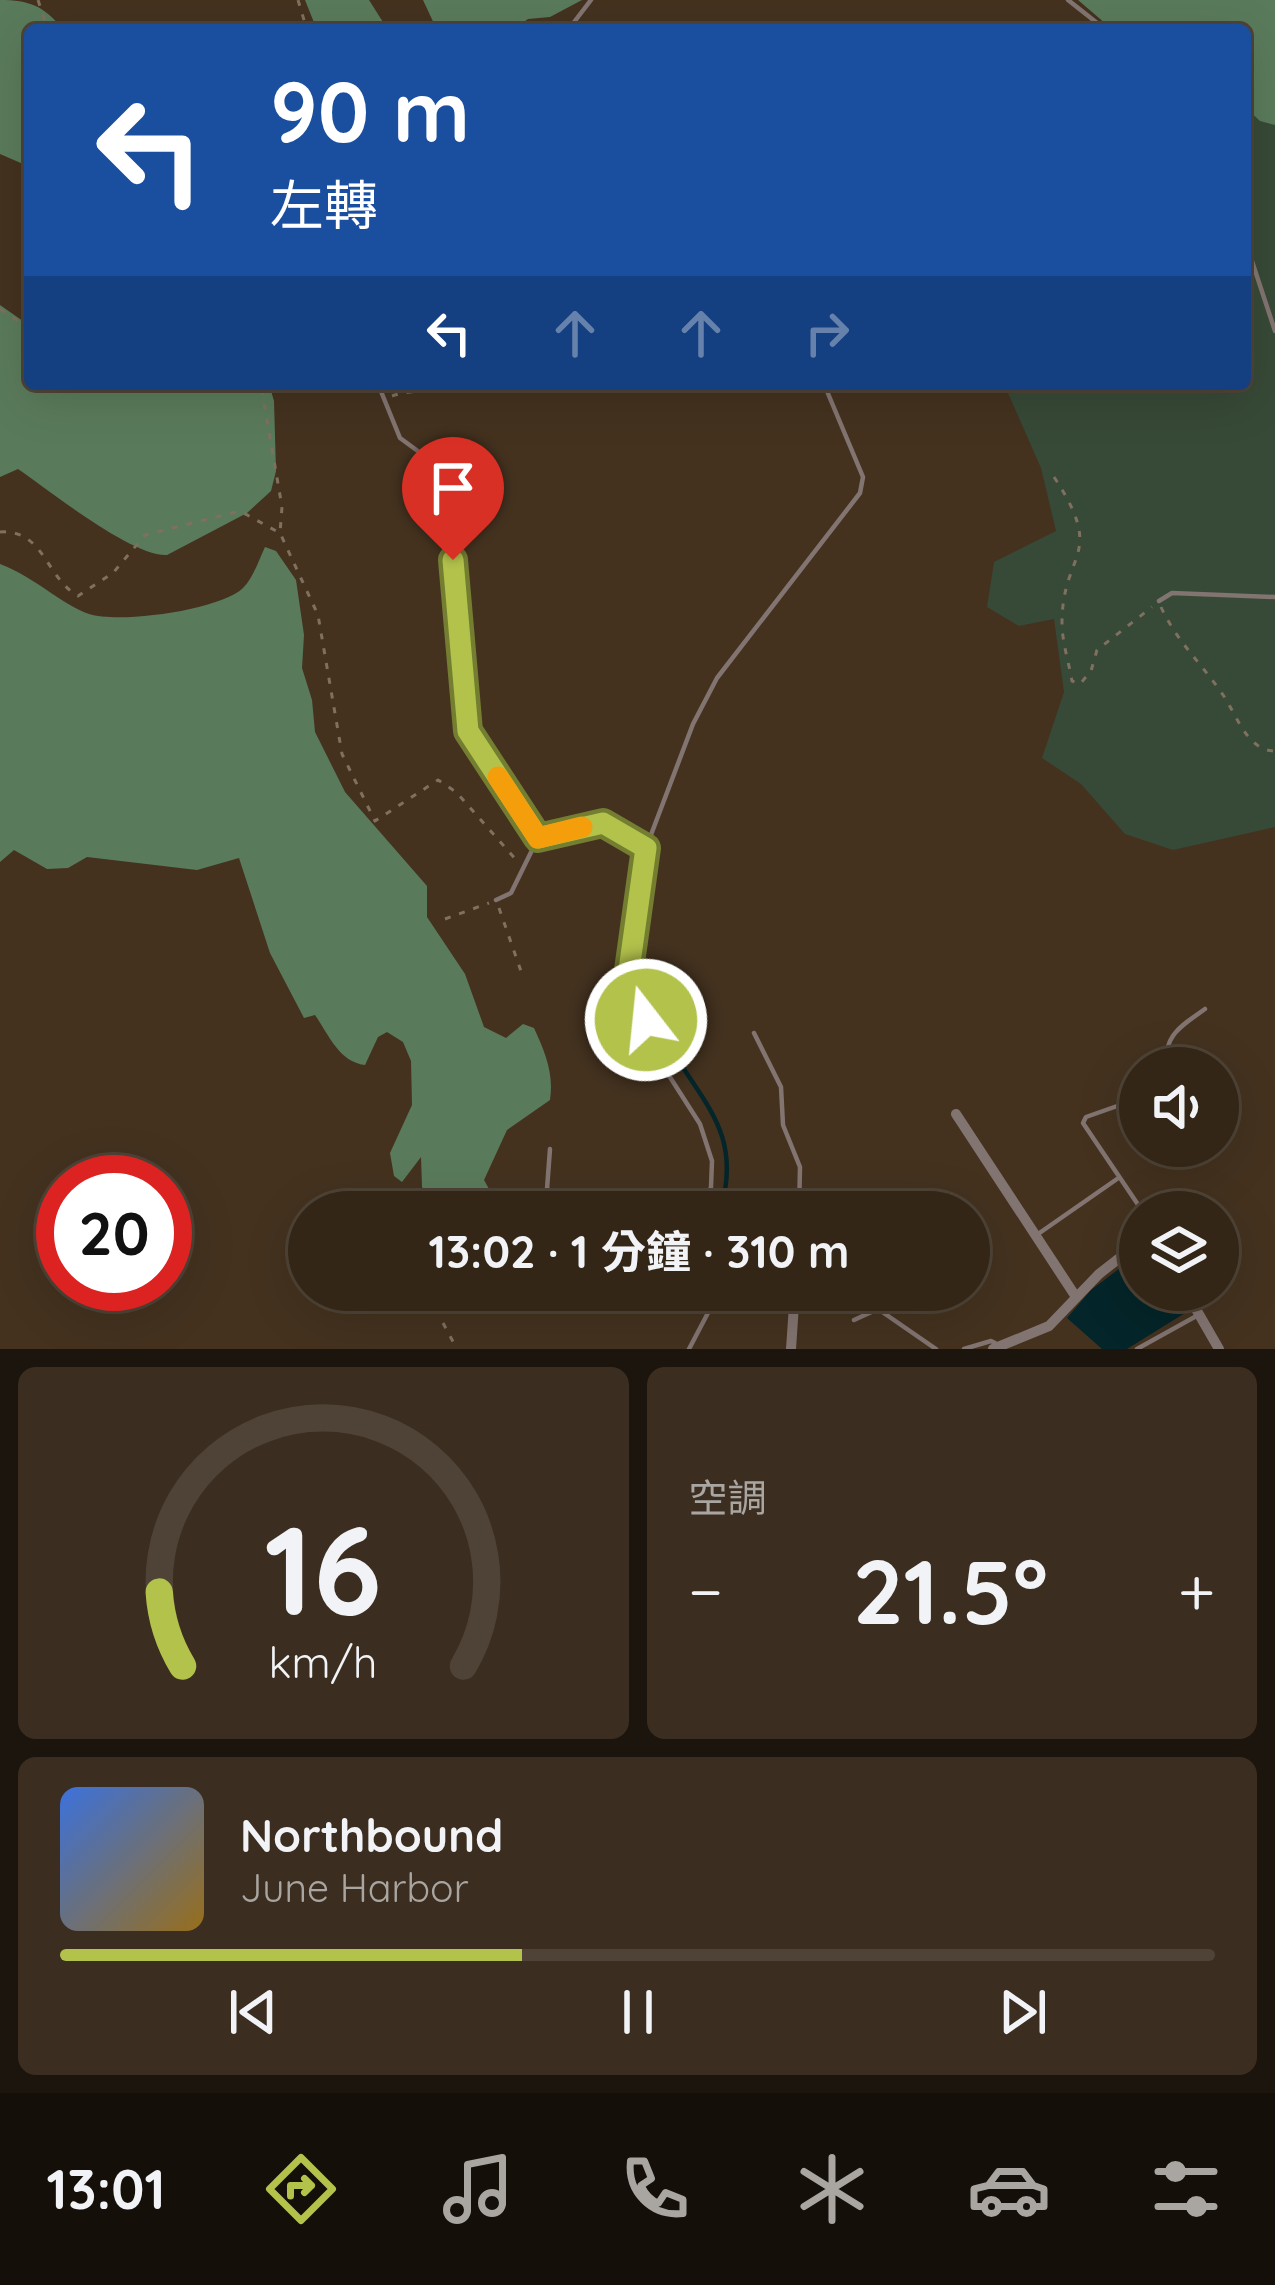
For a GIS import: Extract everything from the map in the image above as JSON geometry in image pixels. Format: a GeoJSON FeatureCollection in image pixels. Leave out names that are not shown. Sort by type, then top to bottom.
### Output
{"type":"FeatureCollection","features":[{"type":"Feature","properties":{"kind":"street"},"geometry":{"type":"LineString","coordinates":[[956,1114],[1076,1297]]}},
{"type":"Feature","properties":{"kind":"street"},"geometry":{"type":"LineString","coordinates":[[996,1348],[1049,1326],[1119,1260]]}},
{"type":"Feature","properties":{"kind":"street"},"geometry":{"type":"LineString","coordinates":[[791,1349],[794,1311]]}},
{"type":"Feature","properties":{"kind":"street"},"geometry":{"type":"LineString","coordinates":[[1197,1311],[1219,1349]]}},
{"type":"Feature","properties":{"kind":"lane"},"geometry":{"type":"LineString","coordinates":[[570,24],[591,0]]}},
{"type":"Feature","properties":{"kind":"lane"},"geometry":{"type":"LineString","coordinates":[[1068,0],[1098,24]]}},
{"type":"Feature","properties":{"kind":"lane"},"geometry":{"type":"LineString","coordinates":[[1251,258],[1275,331]]}},
{"type":"Feature","properties":{"kind":"lane"},"geometry":{"type":"LineString","coordinates":[[381,390],[400,438],[426,458],[450,515],[468,731],[538,838]]}},
{"type":"Feature","properties":{"kind":"lane"},"geometry":{"type":"LineString","coordinates":[[709,1191],[712,1161],[700,1124],[659,1060],[629,982],[646,848],[693,724],[718,678],[860,493],[863,477],[827,390]]}},
{"type":"Feature","properties":{"kind":"lane"},"geometry":{"type":"LineString","coordinates":[[1159,601],[1172,593],[1275,597]]}},
{"type":"Feature","properties":{"kind":"lane"},"geometry":{"type":"LineString","coordinates":[[496,900],[511,893],[538,838],[603,823],[646,848]]}},
{"type":"Feature","properties":{"kind":"lane"},"geometry":{"type":"LineString","coordinates":[[1165,1047],[1171,1034],[1205,1009]]}},
{"type":"Feature","properties":{"kind":"lane"},"geometry":{"type":"LineString","coordinates":[[754,1033],[781,1087],[783,1125],[800,1167],[799,1191]]}},
{"type":"Feature","properties":{"kind":"lane"},"geometry":{"type":"LineString","coordinates":[[1119,1105],[1086,1117],[1084,1123],[1126,1191]]}},
{"type":"Feature","properties":{"kind":"lane"},"geometry":{"type":"LineString","coordinates":[[550,1149],[547,1189],[552,1191]]}},
{"type":"Feature","properties":{"kind":"lane"},"geometry":{"type":"LineString","coordinates":[[1034,1237],[1117,1179]]}},
{"type":"Feature","properties":{"kind":"lane"},"geometry":{"type":"LineString","coordinates":[[854,1320],[878,1309],[936,1349]]}},
{"type":"Feature","properties":{"kind":"lane"},"geometry":{"type":"LineString","coordinates":[[689,1349],[709,1311]]}},
{"type":"Feature","properties":{"kind":"lane"},"geometry":{"type":"LineString","coordinates":[[1137,1349],[1199,1314]]}},
{"type":"Feature","properties":{"kind":"lane"},"geometry":{"type":"LineString","coordinates":[[964,1349],[991,1341],[996,1348]]}},
{"type":"Feature","properties":{"kind":"path"},"geometry":{"type":"LineString","coordinates":[[262,390],[282,508],[280,533],[318,615],[343,754],[374,821],[438,781],[456,792],[523,867]]}},
{"type":"Feature","properties":{"kind":"path"},"geometry":{"type":"LineString","coordinates":[[383,398],[408,390]]}},
{"type":"Feature","properties":{"kind":"path"},"geometry":{"type":"LineString","coordinates":[[1054,477],[1081,528],[1081,553],[1062,623],[1072,681],[1080,684],[1097,650],[1159,601],[1174,634],[1221,691],[1240,727],[1263,750],[1275,751]]}},
{"type":"Feature","properties":{"kind":"path"},"geometry":{"type":"LineString","coordinates":[[0,532],[35,542],[78,596],[113,573],[146,535],[240,512],[280,533]]}},
{"type":"Feature","properties":{"kind":"path"},"geometry":{"type":"LineString","coordinates":[[445,919],[496,900],[522,974]]}},
{"type":"Feature","properties":{"kind":"path"},"geometry":{"type":"LineString","coordinates":[[443,1322],[457,1349]]}},
{"type":"Feature","properties":{"kind":"green space"},"geometry":{"type":"Polygon","coordinates":[[[0,0],[20,1],[36,6],[58,24],[24,24],[24,164],[0,154],[0,0]]]}},
{"type":"Feature","properties":{"kind":"green space"},"geometry":{"type":"Polygon","coordinates":[[[305,0],[369,0],[384,24],[315,24],[305,0]]]}},
{"type":"Feature","properties":{"kind":"green space"},"geometry":{"type":"Polygon","coordinates":[[[423,0],[582,0],[550,17],[521,24],[434,24],[423,0]]]}},
{"type":"Feature","properties":{"kind":"green space"},"geometry":{"type":"Polygon","coordinates":[[[1078,0],[1275,0],[1275,125],[1251,113],[1251,24],[1106,24],[1078,0]]]}},
{"type":"Feature","properties":{"kind":"green space"},"geometry":{"type":"Polygon","coordinates":[[[1251,71],[1275,73],[1275,827],[1173,850],[1125,834],[1081,784],[1042,758],[1064,692],[1054,619],[1019,626],[987,607],[994,562],[1056,531],[1041,468],[1007,390],[1251,390],[1251,71]]]}},
{"type":"Feature","properties":{"kind":"green space"},"geometry":{"type":"Polygon","coordinates":[[[0,305],[24,322],[24,390],[271,390],[276,471],[271,491],[247,513],[167,555],[113,534],[18,469],[0,477],[0,305]]]}},
{"type":"Feature","properties":{"kind":"green space"},"geometry":{"type":"Polygon","coordinates":[[[265,547],[276,551],[296,580],[304,635],[302,668],[315,732],[345,792],[427,886],[427,917],[465,974],[484,1027],[506,1038],[523,1024],[534,1028],[545,1054],[550,1100],[507,1130],[484,1180],[489,1189],[503,1191],[425,1191],[421,1157],[402,1182],[394,1176],[390,1153],[412,1105],[411,1061],[403,1042],[387,1032],[378,1037],[365,1065],[356,1063],[336,1046],[315,1015],[304,1018],[270,953],[239,858],[197,870],[87,857],[68,868],[47,869],[14,850],[0,862],[0,564],[68,604],[104,617],[145,616],[214,603],[243,588],[265,547]]]}},
{"type":"Feature","properties":{"kind":"water"},"geometry":{"type":"Polygon","coordinates":[[[1119,1269],[1119,1311],[1185,1313],[1127,1349],[1102,1349],[1067,1318],[1091,1290],[1119,1269]]]}},
{"type":"Feature","properties":{"kind":"waterway"},"geometry":{"type":"LineString","coordinates":[[647,986],[663,1034],[723,1139],[724,1191]]}},
{"type":"Feature","properties":{"kind":"slow traffic"},"geometry":{"type":"LineString","coordinates":[[498,777],[538,838],[582,827]]}},
{"type":"Feature","properties":{"kind":"route"},"geometry":{"type":"LineString","coordinates":[[453,560],[468,731],[538,838],[603,823],[646,848],[629,982],[646,1020]]}}]}
